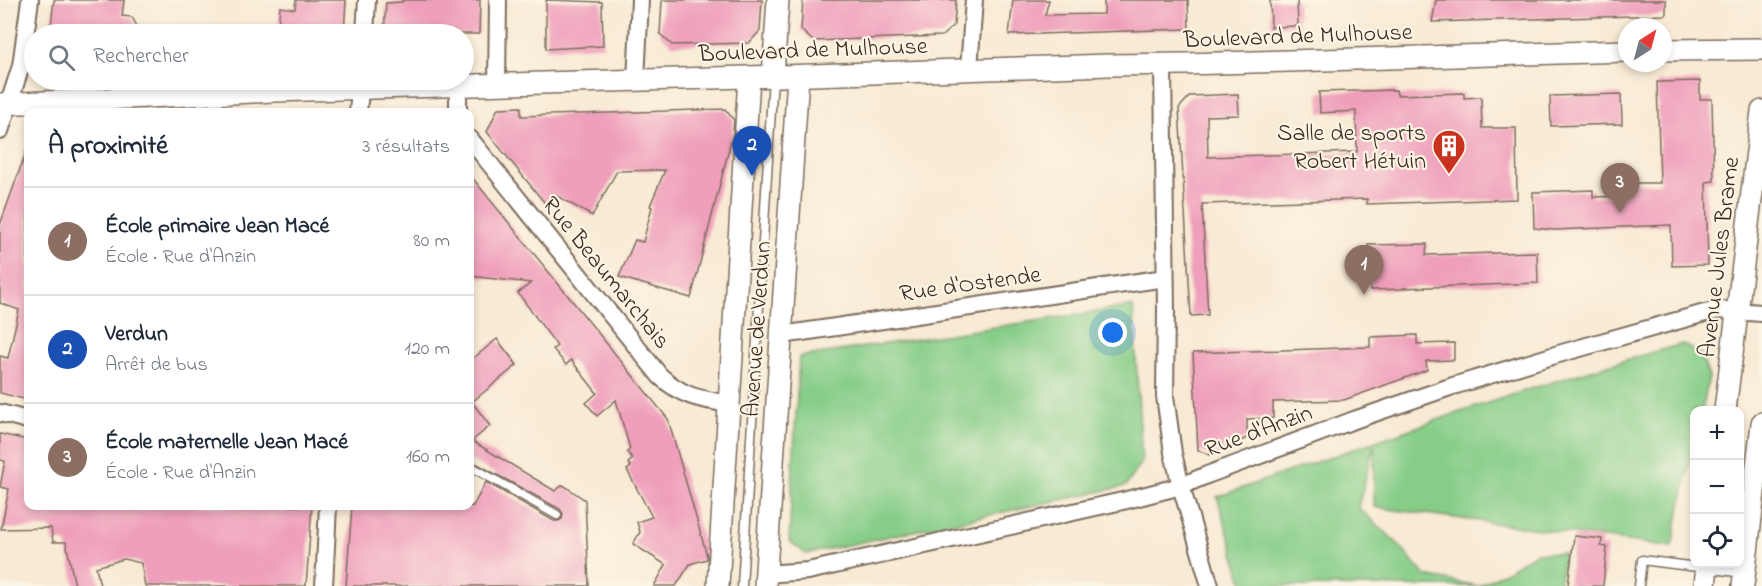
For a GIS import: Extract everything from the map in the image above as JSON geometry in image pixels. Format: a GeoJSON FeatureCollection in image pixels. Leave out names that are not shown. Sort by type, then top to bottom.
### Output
{"type":"FeatureCollection","features":[{"type":"Feature","properties":{"kind":"street"},"geometry":{"type":"LineString","coordinates":[[27,24],[30,0]]}},
{"type":"Feature","properties":{"kind":"street"},"geometry":{"type":"LineString","coordinates":[[365,24],[367,0]]}},
{"type":"Feature","properties":{"kind":"street"},"geometry":{"type":"LineString","coordinates":[[497,84],[498,0]]}},
{"type":"Feature","properties":{"kind":"street"},"geometry":{"type":"LineString","coordinates":[[636,80],[640,0]]}},
{"type":"Feature","properties":{"kind":"street"},"geometry":{"type":"LineString","coordinates":[[773,76],[778,0]]}},
{"type":"Feature","properties":{"kind":"street"},"geometry":{"type":"LineString","coordinates":[[969,69],[974,0]]}},
{"type":"Feature","properties":{"kind":"street"},"geometry":{"type":"LineString","coordinates":[[0,130],[5,103],[21,66],[24,44]]}},
{"type":"Feature","properties":{"kind":"street"},"geometry":{"type":"LineString","coordinates":[[1672,50],[1762,49]]}},
{"type":"Feature","properties":{"kind":"street","name":"Boulevard de Mulhouse"},"geometry":{"type":"LineString","coordinates":[[474,85],[1618,51]]}},
{"type":"Feature","properties":{"kind":"street"},"geometry":{"type":"LineString","coordinates":[[1163,65],[1165,396],[1173,453],[1210,586]]}},
{"type":"Feature","properties":{"kind":"street","name":"Avenue de Verdun"},"geometry":{"type":"LineString","coordinates":[[765,580],[798,76]]}},
{"type":"Feature","properties":{"kind":"street","name":"Avenue de Verdun"},"geometry":{"type":"LineString","coordinates":[[718,586],[749,77]]}},
{"type":"Feature","properties":{"kind":"street","name":"Boulevard de Mulhouse"},"geometry":{"type":"LineString","coordinates":[[5,103],[249,90]]}},
{"type":"Feature","properties":{"kind":"street"},"geometry":{"type":"LineString","coordinates":[[358,108],[360,90]]}},
{"type":"Feature","properties":{"kind":"street"},"geometry":{"type":"LineString","coordinates":[[458,90],[458,108]]}},
{"type":"Feature","properties":{"kind":"street","name":"Avenue Jules Brame"},"geometry":{"type":"LineString","coordinates":[[1726,406],[1762,111]]}},
{"type":"Feature","properties":{"kind":"street","name":"Rue Beaumarchais"},"geometry":{"type":"LineString","coordinates":[[474,144],[660,376],[684,394],[729,404]]}},
{"type":"Feature","properties":{"kind":"street","name":"Rue d'Ostende"},"geometry":{"type":"LineString","coordinates":[[782,335],[1165,278]]}},
{"type":"Feature","properties":{"kind":"street","name":"Rue d'Anzin"},"geometry":{"type":"LineString","coordinates":[[765,580],[1115,503],[1181,486],[1354,420],[1453,386],[1562,353],[1719,310],[1762,313]]}},
{"type":"Feature","properties":{"kind":"street"},"geometry":{"type":"LineString","coordinates":[[0,413],[24,419]]}},
{"type":"Feature","properties":{"kind":"street"},"geometry":{"type":"LineString","coordinates":[[1743,580],[1762,423]]}},
{"type":"Feature","properties":{"kind":"street"},"geometry":{"type":"LineString","coordinates":[[324,586],[328,510]]}},
{"type":"Feature","properties":{"kind":"lane"},"geometry":{"type":"LineString","coordinates":[[742,586],[773,76]]}},
{"type":"Feature","properties":{"kind":"lane"},"geometry":{"type":"LineString","coordinates":[[474,468],[556,515]]}},
{"type":"Feature","properties":{"kind":"lane"},"geometry":{"type":"LineString","coordinates":[[1639,586],[1642,560],[1743,580]]}},
{"type":"Feature","properties":{"kind":"green space"},"geometry":{"type":"Polygon","coordinates":[[[1133,306],[1142,462],[1126,486],[806,554],[789,541],[799,357],[1133,306]]]}},
{"type":"Feature","properties":{"kind":"green space"},"geometry":{"type":"Polygon","coordinates":[[[1683,344],[1701,355],[1709,377],[1703,406],[1690,406],[1690,462],[1672,547],[1374,507],[1374,445],[1358,507],[1396,542],[1425,576],[1478,586],[1244,586],[1217,497],[1448,416],[1624,360],[1683,344]]]}},
{"type":"Feature","properties":{"kind":"green space"},"geometry":{"type":"Polygon","coordinates":[[[1536,553],[1564,553],[1559,586],[1478,586],[1536,553]]]}},
{"type":"Feature","properties":{"kind":"building"},"geometry":{"type":"Polygon","coordinates":[[[54,0],[124,0],[122,16],[132,17],[136,24],[51,24],[54,0]]]}},
{"type":"Feature","properties":{"kind":"building"},"geometry":{"type":"Polygon","coordinates":[[[296,0],[346,0],[345,24],[278,24],[280,7],[295,9],[296,0]]]}},
{"type":"Feature","properties":{"kind":"building"},"geometry":{"type":"Polygon","coordinates":[[[402,0],[480,0],[479,34],[474,34],[474,24],[385,24],[386,3],[402,2],[402,0]]]}},
{"type":"Feature","properties":{"kind":"building"},"geometry":{"type":"Polygon","coordinates":[[[546,0],[602,2],[603,46],[546,49],[546,0]]]}},
{"type":"Feature","properties":{"kind":"building"},"geometry":{"type":"Polygon","coordinates":[[[662,0],[762,0],[760,31],[749,43],[672,45],[660,34],[662,0]]]}},
{"type":"Feature","properties":{"kind":"building"},"geometry":{"type":"Polygon","coordinates":[[[803,0],[956,0],[954,25],[942,36],[813,41],[801,30],[803,0]]]}},
{"type":"Feature","properties":{"kind":"building"},"geometry":{"type":"Polygon","coordinates":[[[1013,0],[1049,0],[1045,15],[1104,14],[1104,0],[1188,0],[1189,29],[1009,35],[1013,0]]]}},
{"type":"Feature","properties":{"kind":"building"},"geometry":{"type":"Polygon","coordinates":[[[1270,0],[1297,0],[1298,26],[1271,27],[1270,0]]]}},
{"type":"Feature","properties":{"kind":"building"},"geometry":{"type":"Polygon","coordinates":[[[1436,0],[1666,0],[1666,15],[1432,22],[1436,0]]]}},
{"type":"Feature","properties":{"kind":"building"},"geometry":{"type":"Polygon","coordinates":[[[1700,81],[1700,99],[1712,99],[1714,181],[1706,182],[1708,265],[1672,266],[1671,225],[1554,230],[1534,228],[1533,192],[1593,190],[1593,197],[1623,196],[1627,183],[1660,183],[1657,82],[1700,81]]]}},
{"type":"Feature","properties":{"kind":"building"},"geometry":{"type":"Polygon","coordinates":[[[1396,90],[1397,95],[1464,93],[1464,98],[1481,97],[1482,128],[1516,128],[1517,199],[1367,204],[1367,199],[1202,204],[1208,315],[1191,316],[1179,108],[1190,96],[1238,94],[1239,115],[1207,116],[1208,157],[1357,152],[1356,111],[1320,113],[1319,92],[1396,90]]]}},
{"type":"Feature","properties":{"kind":"building"},"geometry":{"type":"Polygon","coordinates":[[[1621,94],[1622,124],[1551,126],[1550,96],[1621,94]]]}},
{"type":"Feature","properties":{"kind":"building"},"geometry":{"type":"Polygon","coordinates":[[[521,107],[521,116],[725,109],[734,120],[733,133],[691,298],[619,277],[635,240],[643,242],[652,207],[650,206],[665,170],[617,171],[592,216],[555,195],[548,207],[487,132],[498,108],[521,107]]]}},
{"type":"Feature","properties":{"kind":"building"},"geometry":{"type":"Polygon","coordinates":[[[24,158],[24,399],[0,393],[0,356],[8,358],[19,310],[0,303],[0,225],[24,158]]]}},
{"type":"Feature","properties":{"kind":"building"},"geometry":{"type":"Polygon","coordinates":[[[474,180],[668,419],[707,556],[707,559],[690,564],[676,586],[654,586],[666,565],[633,544],[640,532],[637,522],[652,517],[627,470],[631,467],[628,463],[633,459],[627,452],[630,449],[616,400],[597,416],[586,403],[597,393],[571,360],[566,365],[553,349],[557,346],[518,293],[531,283],[474,276],[474,180]]]}},
{"type":"Feature","properties":{"kind":"building"},"geometry":{"type":"Polygon","coordinates":[[[1427,244],[1426,255],[1537,252],[1538,283],[1370,290],[1368,245],[1427,244]]]}},
{"type":"Feature","properties":{"kind":"building"},"geometry":{"type":"Polygon","coordinates":[[[1417,335],[1417,344],[1454,343],[1454,360],[1426,361],[1427,370],[1344,400],[1273,402],[1273,418],[1247,419],[1247,438],[1209,455],[1198,450],[1193,353],[1370,347],[1370,337],[1417,335]]]}},
{"type":"Feature","properties":{"kind":"building"},"geometry":{"type":"Polygon","coordinates":[[[497,339],[517,365],[474,400],[474,358],[497,339]]]}},
{"type":"Feature","properties":{"kind":"building"},"geometry":{"type":"Polygon","coordinates":[[[474,405],[490,426],[474,439],[474,405]]]}},
{"type":"Feature","properties":{"kind":"building"},"geometry":{"type":"Polygon","coordinates":[[[0,434],[24,439],[24,510],[312,510],[306,586],[145,586],[141,563],[124,559],[96,567],[100,586],[75,586],[66,542],[53,542],[51,528],[1,529],[9,489],[0,487],[5,461],[0,460],[0,434]]]}},
{"type":"Feature","properties":{"kind":"building"},"geometry":{"type":"Polygon","coordinates":[[[474,442],[555,491],[563,485],[585,500],[589,586],[346,586],[352,510],[474,510],[474,504],[486,482],[554,521],[562,519],[563,514],[560,509],[474,462],[474,442]]]}},
{"type":"Feature","properties":{"kind":"building"},"geometry":{"type":"Polygon","coordinates":[[[1574,536],[1602,539],[1601,546],[1607,547],[1603,586],[1568,586],[1574,536]]]}},
{"type":"Feature","properties":{"kind":"place","name":"Salle de sports Robert Hétuin"},"geometry":{"type":"Point","coordinates":[1449,175]}},
{"type":"Feature","properties":{"kind":"place","name":"Verdun"},"geometry":{"type":"Point","coordinates":[752,176]}},
{"type":"Feature","properties":{"kind":"place","name":"École maternelle Jean Macé"},"geometry":{"type":"Point","coordinates":[1620,213]}},
{"type":"Feature","properties":{"kind":"place","name":"École primaire Jean Macé"},"geometry":{"type":"Point","coordinates":[1364,295]}}]}
